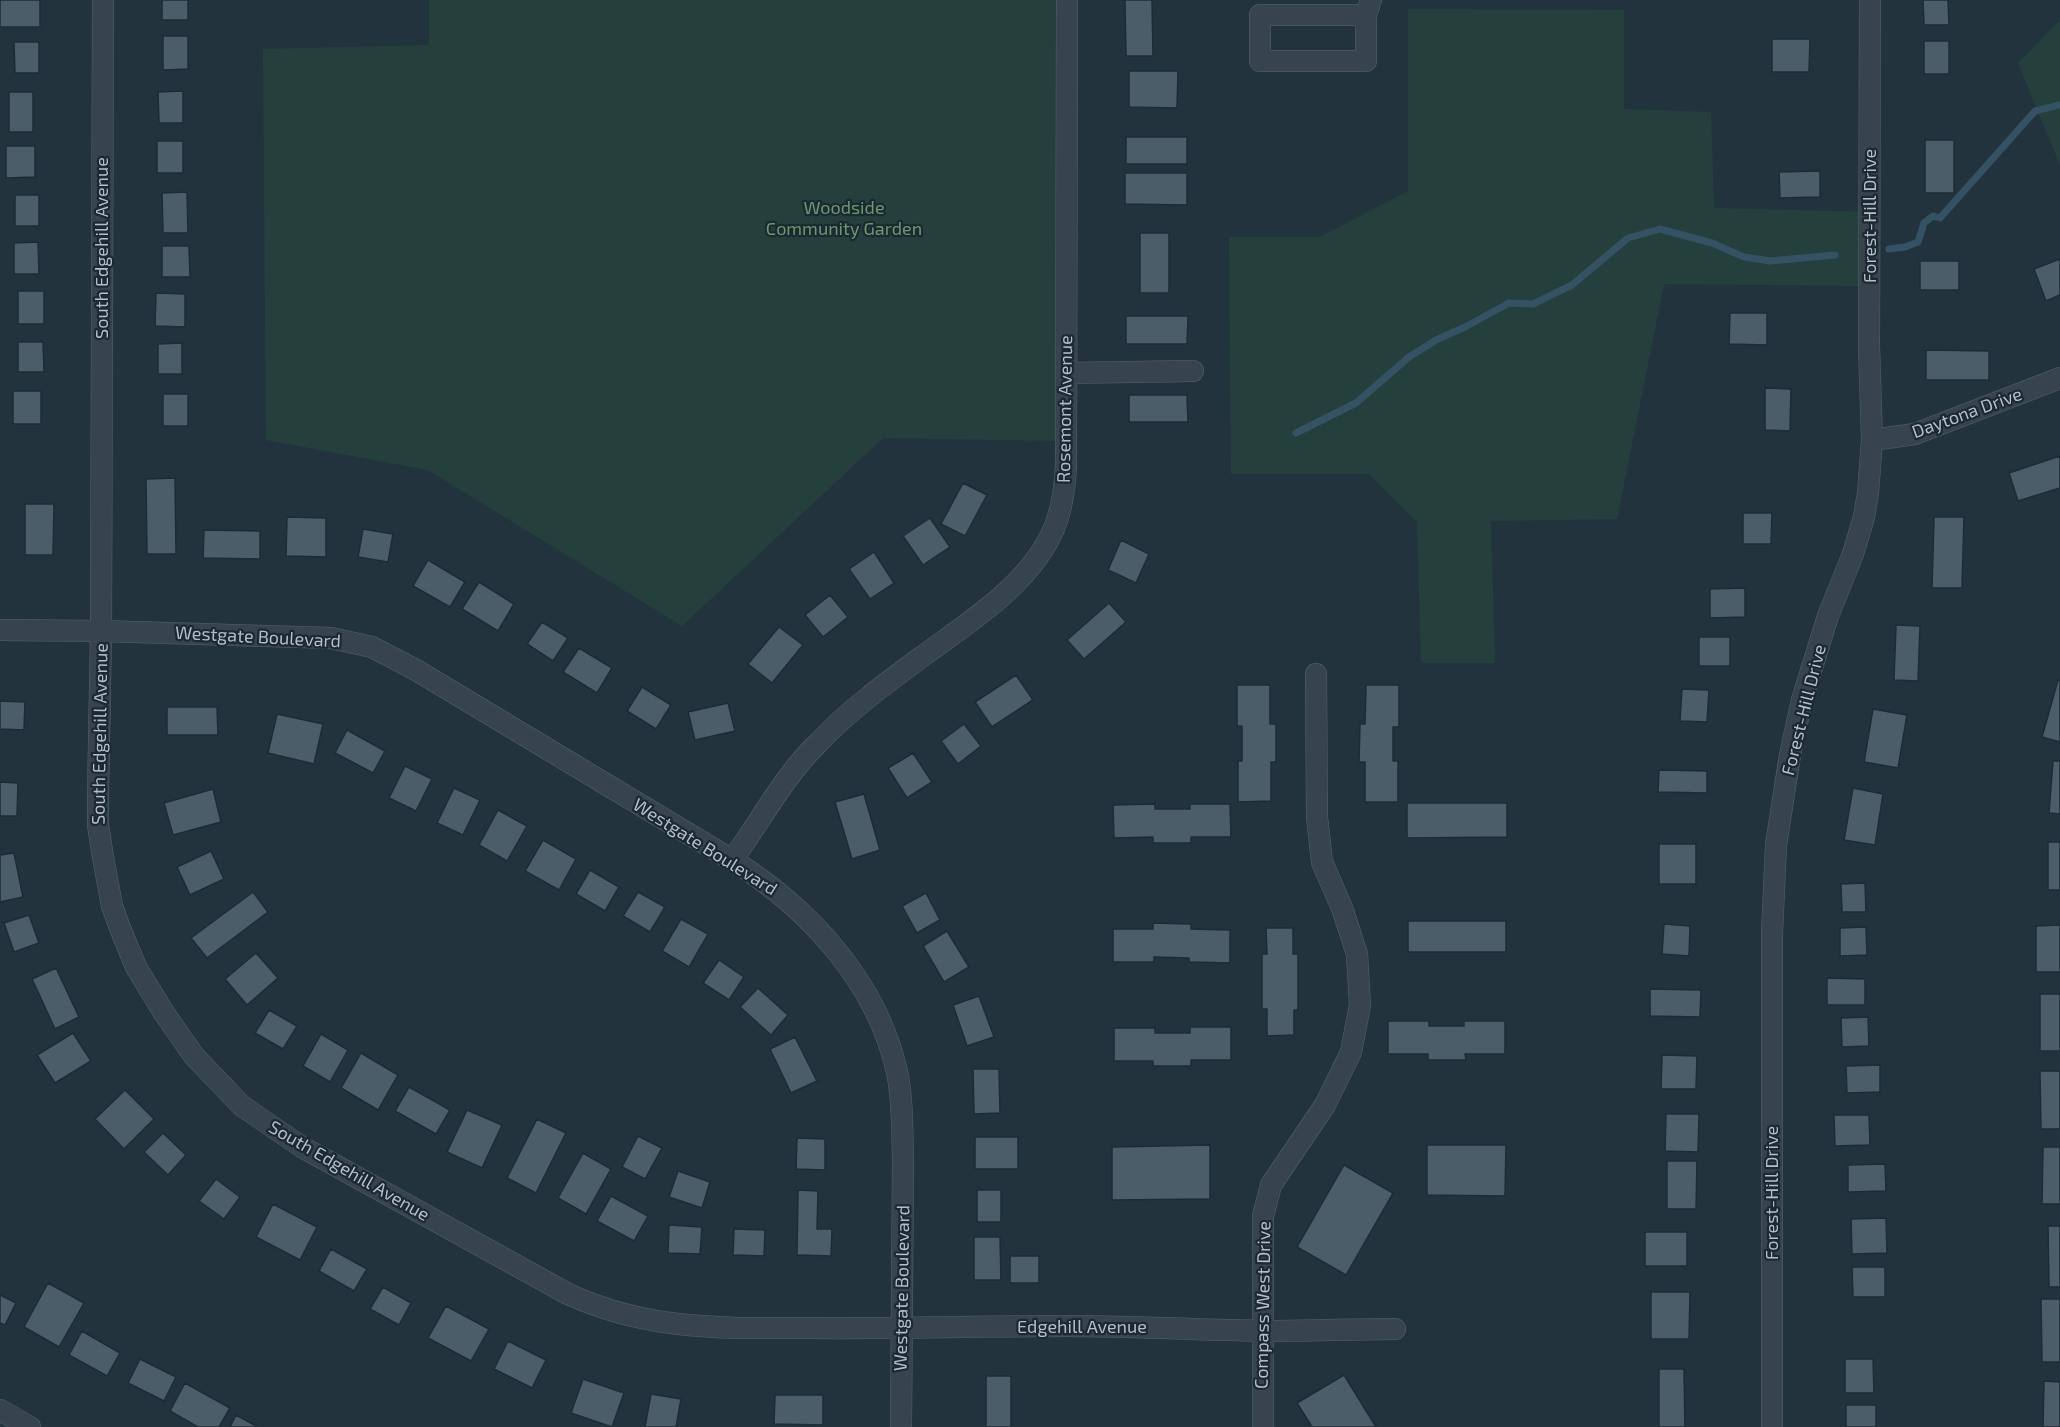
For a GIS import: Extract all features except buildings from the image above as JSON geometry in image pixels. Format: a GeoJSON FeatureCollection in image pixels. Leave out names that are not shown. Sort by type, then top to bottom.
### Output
{"type":"FeatureCollection","features":[{"type":"Feature","properties":{"kind":"street","name":"South Edgehill Avenue"},"geometry":{"type":"LineString","coordinates":[[103,0],[101,630],[98,825],[112,906],[136,967],[194,1056],[242,1106],[270,1127],[322,1159],[568,1294],[615,1313],[696,1326],[901,1329]]}},
{"type":"Feature","properties":{"kind":"street","name":"Rosemont Avenue"},"geometry":{"type":"LineString","coordinates":[[732,860],[795,767],[819,741],[882,686],[993,606],[1041,552],[1051,535],[1065,489],[1067,0]]}},
{"type":"Feature","properties":{"kind":"street","name":"Forest-Hill Drive"},"geometry":{"type":"LineString","coordinates":[[1772,1427],[1772,933],[1776,845],[1790,755],[1802,700],[1814,658],[1853,554],[1864,517],[1872,440],[1869,346],[1870,0]]}},
{"type":"Feature","properties":{"kind":"street"},"geometry":{"type":"LineString","coordinates":[[1369,7],[1366,61],[1260,61],[1260,15],[1369,7]]}},
{"type":"Feature","properties":{"kind":"street"},"geometry":{"type":"LineString","coordinates":[[1066,373],[1192,371]]}},
{"type":"Feature","properties":{"kind":"street","name":"Daytona Drive"},"geometry":{"type":"LineString","coordinates":[[1872,440],[1914,434],[2060,378]]}},
{"type":"Feature","properties":{"kind":"street","name":"Westgate Boulevard"},"geometry":{"type":"LineString","coordinates":[[0,630],[101,630],[331,638],[372,647],[416,670],[732,860],[759,877],[796,907],[830,944],[868,998],[880,1021],[897,1075],[903,1149],[901,1427]]}},
{"type":"Feature","properties":{"kind":"street","name":"Compass West Drive"},"geometry":{"type":"LineString","coordinates":[[1263,1427],[1263,1216],[1271,1185],[1324,1105],[1346,1063],[1351,1052],[1360,1005],[1357,954],[1342,908],[1322,862],[1317,817],[1316,674]]}},
{"type":"Feature","properties":{"kind":"street","name":"Edgehill Avenue"},"geometry":{"type":"LineString","coordinates":[[901,1329],[1068,1326],[1263,1331],[1395,1329]]}},
{"type":"Feature","properties":{"kind":"street"},"geometry":{"type":"LineString","coordinates":[[0,1410],[30,1427]]}},
{"type":"Feature","properties":{"kind":"green space","name":"Woodside Community Garden"},"geometry":{"type":"Polygon","coordinates":[[[429,0],[1067,0],[1066,441],[883,438],[682,626],[428,470],[266,440],[263,49],[429,45],[429,0]]]}},
{"type":"Feature","properties":{"kind":"green space"},"geometry":{"type":"Polygon","coordinates":[[[1408,9],[1624,10],[1624,109],[1711,112],[1714,208],[1870,212],[1870,286],[1664,284],[1617,519],[1491,521],[1495,663],[1421,663],[1417,522],[1369,474],[1231,474],[1229,237],[1320,237],[1408,191],[1408,9]]]}},
{"type":"Feature","properties":{"kind":"green space"},"geometry":{"type":"Polygon","coordinates":[[[2060,20],[2060,165],[2018,63],[2060,20]]]}},
{"type":"Feature","properties":{"kind":"waterway"},"geometry":{"type":"LineString","coordinates":[[1889,249],[1905,247],[1918,242],[1924,223],[1933,216],[1940,218],[2035,111],[2060,105]]}},
{"type":"Feature","properties":{"kind":"waterway"},"geometry":{"type":"LineString","coordinates":[[1296,433],[1356,403],[1409,357],[1436,340],[1509,303],[1533,304],[1572,285],[1628,238],[1660,229],[1712,243],[1744,257],[1770,261],[1835,255]]}}]}
